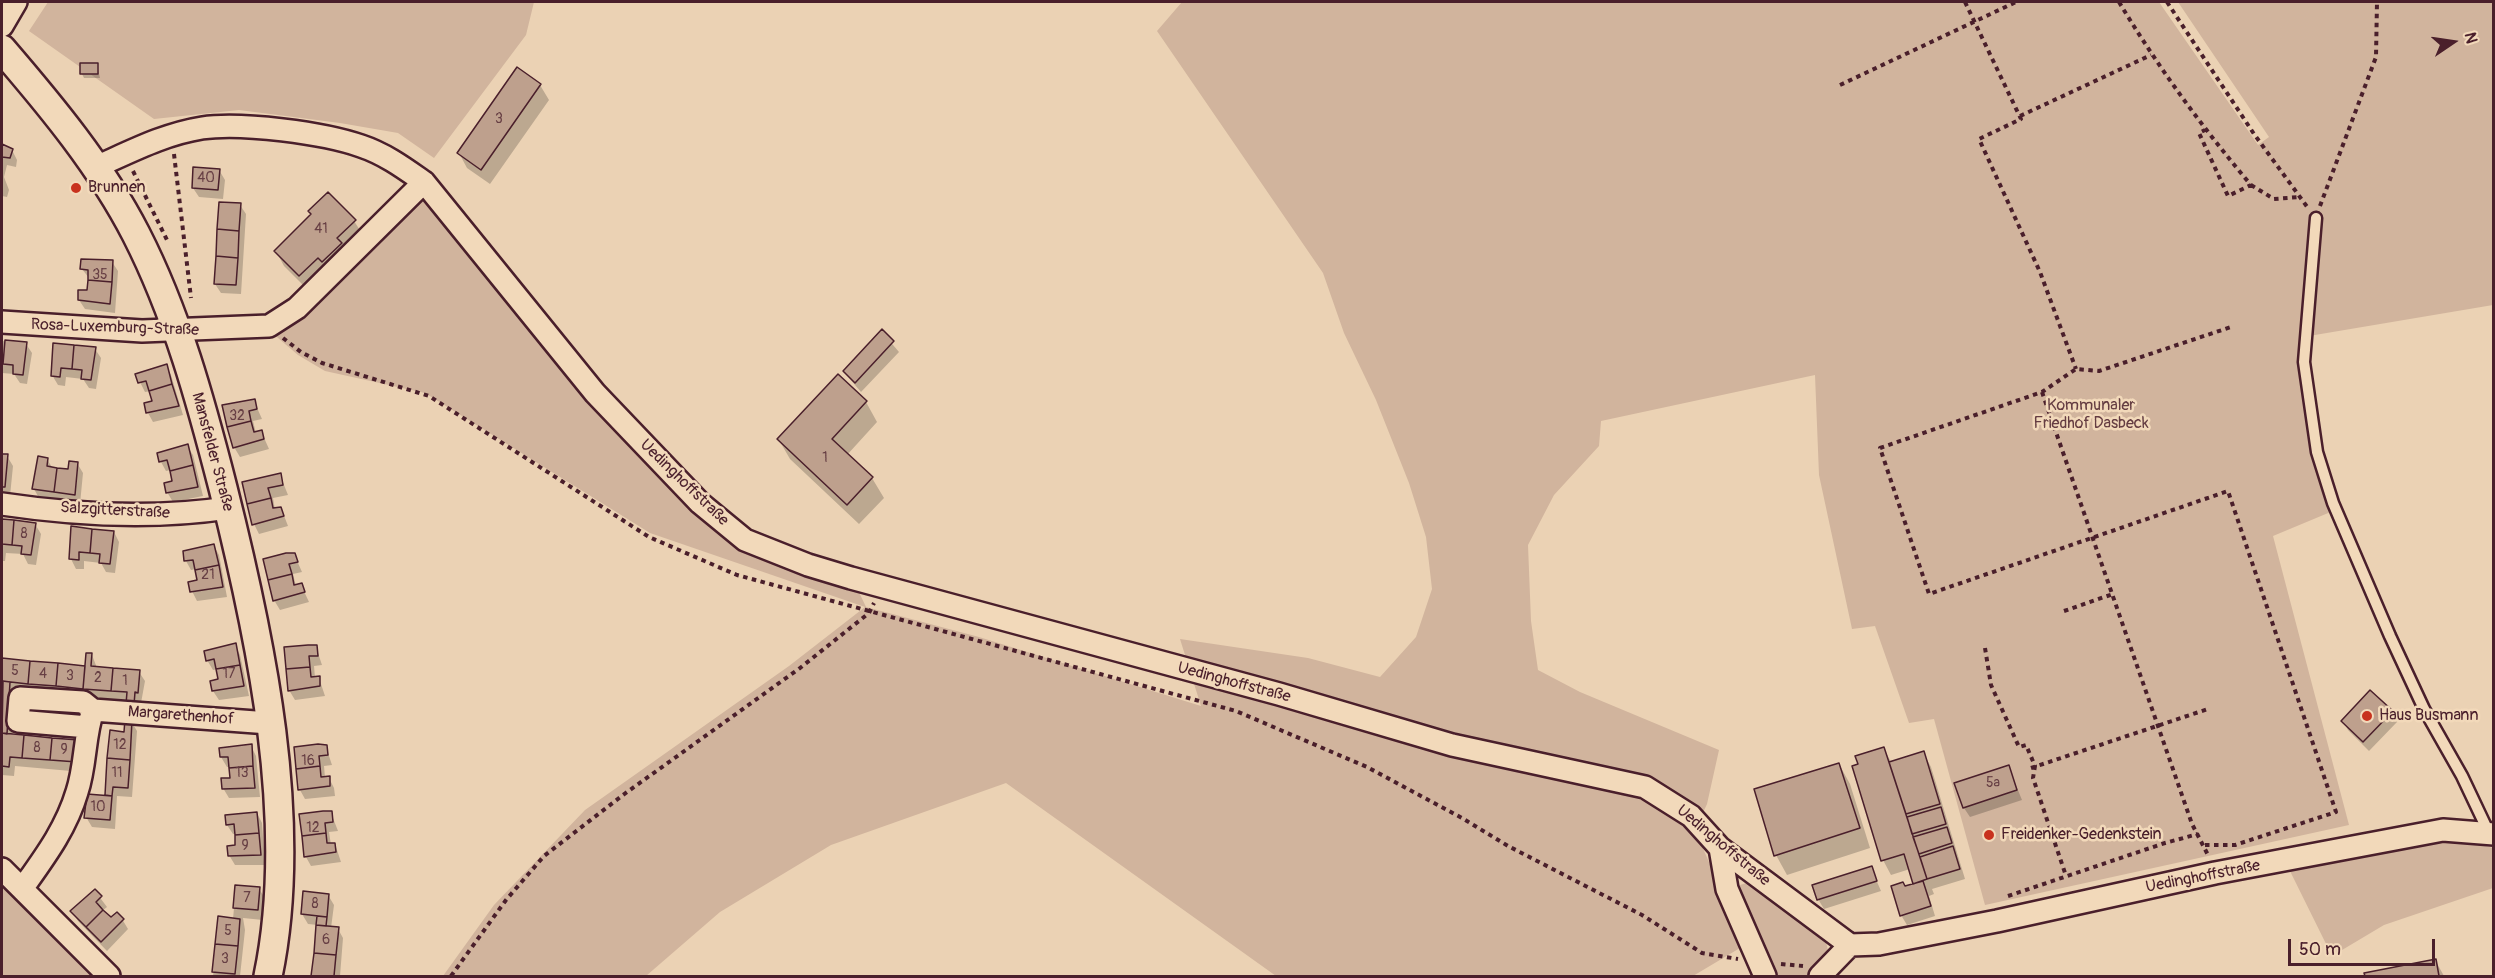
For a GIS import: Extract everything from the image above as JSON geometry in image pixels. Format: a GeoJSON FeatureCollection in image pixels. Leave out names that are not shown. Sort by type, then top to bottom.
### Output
{"type":"FeatureCollection","features":[{"type":"Feature","properties":{"kind":"street"},"geometry":{"type":"LineString","coordinates":[[2,26],[16,2]]}},
{"type":"Feature","properties":{"kind":"street","name":"Mansfelder Straße"},"geometry":{"type":"LineString","coordinates":[[2,49],[41,94],[96,167],[135,232],[187,330],[202,409],[228,508],[256,639],[269,723],[278,814],[278,906],[268,976]]}},
{"type":"Feature","properties":{"kind":"street","name":"Uedinghoffstraße"},"geometry":{"type":"LineString","coordinates":[[96,167],[172,135],[204,128],[234,127],[315,136],[361,146],[396,162],[424,182],[595,393],[700,503],[745,540],[807,565],[886,585],[1042,632],[1279,694],[1452,745],[1645,787],[1691,816],[1720,848],[1850,945],[1879,944],[1998,921],[2215,873],[2443,830],[2491,833]]}},
{"type":"Feature","properties":{"kind":"street","name":"Rosa-Luxemburg-Straße"},"geometry":{"type":"LineString","coordinates":[[2,322],[142,331],[269,326],[297,308],[424,182]]}},
{"type":"Feature","properties":{"kind":"street","name":"Salzgitterstraße"},"geometry":{"type":"LineString","coordinates":[[2,504],[135,515],[186,514],[228,508]]}},
{"type":"Feature","properties":{"kind":"street","name":"Margarethenhof"},"geometry":{"type":"LineString","coordinates":[[22,890],[61,833],[78,791],[91,718],[269,723]]}},
{"type":"Feature","properties":{"kind":"street"},"geometry":{"type":"LineString","coordinates":[[1720,848],[1727,889],[1762,970]]}},
{"type":"Feature","properties":{"kind":"street"},"geometry":{"type":"LineString","coordinates":[[2,869],[109,976]]}},
{"type":"Feature","properties":{"kind":"street"},"geometry":{"type":"LineString","coordinates":[[1824,972],[1850,945]]}},
{"type":"Feature","properties":{"kind":"lane"},"geometry":{"type":"LineString","coordinates":[[2316,218],[2304,362],[2317,452],[2333,503],[2390,636],[2424,709],[2491,833]]}},
{"type":"Feature","properties":{"kind":"path"},"geometry":{"type":"LineString","coordinates":[[1965,2],[2020,116]]}},
{"type":"Feature","properties":{"kind":"path"},"geometry":{"type":"LineString","coordinates":[[1840,85],[2016,2]]}},
{"type":"Feature","properties":{"kind":"path"},"geometry":{"type":"LineString","coordinates":[[2119,2],[2151,55],[2205,130],[2251,185],[2274,199],[2299,197]]}},
{"type":"Feature","properties":{"kind":"path"},"geometry":{"type":"LineString","coordinates":[[2167,2],[2254,134],[2316,218]]}},
{"type":"Feature","properties":{"kind":"path"},"geometry":{"type":"LineString","coordinates":[[2316,218],[2376,57],[2377,2]]}},
{"type":"Feature","properties":{"kind":"path"},"geometry":{"type":"LineString","coordinates":[[2076,369],[2040,272],[1979,139],[2021,119],[2020,116],[2151,55]]}},
{"type":"Feature","properties":{"kind":"path"},"geometry":{"type":"LineString","coordinates":[[2205,130],[2199,133],[2228,196],[2251,185]]}},
{"type":"Feature","properties":{"kind":"path"},"geometry":{"type":"LineString","coordinates":[[172,135],[186,273],[187,330]]}},
{"type":"Feature","properties":{"kind":"path"},"geometry":{"type":"LineString","coordinates":[[269,326],[301,352],[322,363],[429,396],[649,537],[737,575],[869,613],[1236,711],[1367,767],[1462,818],[1508,846],[1642,915],[1702,953],[1762,970],[1824,972]]}},
{"type":"Feature","properties":{"kind":"path"},"geometry":{"type":"LineString","coordinates":[[2205,845],[2235,845],[2336,812],[2228,491],[1929,594],[1880,448],[2042,392],[2076,369],[2099,371],[2231,327]]}},
{"type":"Feature","properties":{"kind":"path"},"geometry":{"type":"LineString","coordinates":[[2042,392],[2192,824],[2205,845],[2215,873]]}},
{"type":"Feature","properties":{"kind":"path"},"geometry":{"type":"LineString","coordinates":[[451,976],[506,900],[544,856],[623,795],[800,668],[869,613],[886,585]]}},
{"type":"Feature","properties":{"kind":"path"},"geometry":{"type":"LineString","coordinates":[[2064,611],[2113,594]]}},
{"type":"Feature","properties":{"kind":"path"},"geometry":{"type":"LineString","coordinates":[[1985,648],[1991,685],[2019,747],[2026,745],[2033,767],[2033,778],[2066,876]]}},
{"type":"Feature","properties":{"kind":"path"},"geometry":{"type":"LineString","coordinates":[[2033,767],[2208,709]]}},
{"type":"Feature","properties":{"kind":"path"},"geometry":{"type":"LineString","coordinates":[[1998,921],[1997,900],[2198,834]]}},
{"type":"Feature","properties":{"kind":"green space"},"geometry":{"type":"Polygon","coordinates":[[[48,2],[534,2],[526,35],[434,158],[398,133],[340,123],[239,110],[154,119],[29,31],[48,2]]]}},
{"type":"Feature","properties":{"kind":"green space","name":"Kommunaler Friedhof Dasbeck"},"geometry":{"type":"Polygon","coordinates":[[[1182,2],[2159,2],[2258,145],[2269,137],[2178,2],[2493,2],[2493,305],[2303,337],[2320,472],[2333,511],[2273,536],[2349,825],[1985,905],[1934,719],[1909,723],[1875,626],[1852,629],[1819,475],[1815,375],[1601,421],[1599,446],[1554,495],[1528,545],[1531,621],[1538,670],[1580,692],[1719,750],[1707,804],[1695,830],[1745,945],[1693,976],[1276,976],[1006,783],[831,845],[720,912],[646,976],[443,976],[494,905],[585,810],[789,666],[865,607],[650,533],[425,393],[325,371],[298,355],[271,332],[294,320],[425,198],[692,508],[734,545],[798,574],[857,588],[866,607],[979,637],[1201,706],[1180,639],[1308,658],[1380,677],[1416,637],[1432,589],[1426,537],[1409,483],[1376,400],[1344,333],[1323,273],[1157,31],[1182,2]]]}},
{"type":"Feature","properties":{"kind":"green space"},"geometry":{"type":"Polygon","coordinates":[[[2466,841],[2493,848],[2493,888],[2384,925],[2332,956],[2289,869],[2425,845],[2466,841]]]}},
{"type":"Feature","properties":{"kind":"green space"},"geometry":{"type":"Polygon","coordinates":[[[1750,882],[1826,941],[1830,961],[1815,976],[1771,976],[1737,896],[1740,885],[1750,882]]]}},
{"type":"Feature","properties":{"kind":"green space"},"geometry":{"type":"Polygon","coordinates":[[[2,885],[94,976],[2,976],[2,885]]]}},
{"type":"Feature","properties":{"kind":"building"},"geometry":{"type":"Polygon","coordinates":[[[80,63],[98,63],[98,74],[80,74],[80,63]]]}},
{"type":"Feature","properties":{"kind":"building"},"geometry":{"type":"Polygon","coordinates":[[[517,67],[541,84],[481,170],[457,153],[517,67]]]}},
{"type":"Feature","properties":{"kind":"building"},"geometry":{"type":"Polygon","coordinates":[[[2,144],[13,149],[10,158],[2,157],[2,144]]]}},
{"type":"Feature","properties":{"kind":"building"},"geometry":{"type":"Polygon","coordinates":[[[193,167],[220,169],[218,190],[192,188],[193,167]]]}},
{"type":"Feature","properties":{"kind":"building"},"geometry":{"type":"Polygon","coordinates":[[[328,192],[356,220],[337,238],[342,243],[322,262],[318,258],[299,276],[274,251],[311,214],[308,211],[328,192]]]}},
{"type":"Feature","properties":{"kind":"building"},"geometry":{"type":"Polygon","coordinates":[[[219,202],[241,203],[239,231],[217,229],[219,202]]]}},
{"type":"Feature","properties":{"kind":"building"},"geometry":{"type":"Polygon","coordinates":[[[217,229],[239,231],[238,258],[216,256],[217,229]]]}},
{"type":"Feature","properties":{"kind":"building"},"geometry":{"type":"Polygon","coordinates":[[[216,256],[238,258],[236,285],[214,284],[216,256]]]}},
{"type":"Feature","properties":{"kind":"building"},"geometry":{"type":"Polygon","coordinates":[[[81,259],[113,260],[112,282],[88,280],[88,270],[80,269],[81,259]]]}},
{"type":"Feature","properties":{"kind":"building"},"geometry":{"type":"Polygon","coordinates":[[[88,280],[112,282],[110,304],[78,300],[78,290],[87,290],[88,280]]]}},
{"type":"Feature","properties":{"kind":"building"},"geometry":{"type":"Polygon","coordinates":[[[882,329],[894,341],[855,383],[843,371],[882,329]]]}},
{"type":"Feature","properties":{"kind":"building"},"geometry":{"type":"Polygon","coordinates":[[[5,340],[27,342],[23,375],[13,374],[13,365],[3,364],[5,340]]]}},
{"type":"Feature","properties":{"kind":"building"},"geometry":{"type":"Polygon","coordinates":[[[53,343],[74,345],[72,369],[61,368],[60,377],[51,376],[53,343]]]}},
{"type":"Feature","properties":{"kind":"building"},"geometry":{"type":"Polygon","coordinates":[[[74,345],[96,347],[91,380],[81,379],[82,370],[72,369],[74,345]]]}},
{"type":"Feature","properties":{"kind":"building"},"geometry":{"type":"Polygon","coordinates":[[[167,364],[172,384],[149,391],[146,381],[138,383],[135,374],[167,364]]]}},
{"type":"Feature","properties":{"kind":"building"},"geometry":{"type":"Polygon","coordinates":[[[838,374],[867,401],[832,439],[873,477],[847,505],[777,439],[838,374]]]}},
{"type":"Feature","properties":{"kind":"building"},"geometry":{"type":"Polygon","coordinates":[[[172,384],[179,406],[146,413],[144,403],[152,401],[149,391],[172,384]]]}},
{"type":"Feature","properties":{"kind":"building"},"geometry":{"type":"Polygon","coordinates":[[[255,399],[257,409],[249,411],[251,421],[227,427],[222,405],[255,399]]]}},
{"type":"Feature","properties":{"kind":"building"},"geometry":{"type":"Polygon","coordinates":[[[251,421],[254,432],[262,430],[264,439],[233,448],[227,427],[251,421]]]}},
{"type":"Feature","properties":{"kind":"building"},"geometry":{"type":"Polygon","coordinates":[[[188,444],[193,465],[170,471],[167,460],[159,462],[157,453],[188,444]]]}},
{"type":"Feature","properties":{"kind":"building"},"geometry":{"type":"Polygon","coordinates":[[[2,454],[8,454],[5,487],[2,487],[2,454]]]}},
{"type":"Feature","properties":{"kind":"building"},"geometry":{"type":"Polygon","coordinates":[[[38,456],[48,458],[47,466],[57,468],[54,492],[32,489],[38,456]]]}},
{"type":"Feature","properties":{"kind":"building"},"geometry":{"type":"Polygon","coordinates":[[[69,461],[78,462],[75,495],[54,492],[57,468],[68,469],[69,461]]]}},
{"type":"Feature","properties":{"kind":"building"},"geometry":{"type":"Polygon","coordinates":[[[193,465],[198,487],[166,493],[164,483],[172,481],[170,471],[193,465]]]}},
{"type":"Feature","properties":{"kind":"building"},"geometry":{"type":"Polygon","coordinates":[[[281,473],[283,485],[268,488],[271,498],[247,504],[242,482],[281,473]]]}},
{"type":"Feature","properties":{"kind":"building"},"geometry":{"type":"Polygon","coordinates":[[[271,498],[273,508],[281,507],[284,516],[252,525],[247,504],[271,498]]]}},
{"type":"Feature","properties":{"kind":"building"},"geometry":{"type":"Polygon","coordinates":[[[2,519],[14,520],[12,545],[2,544],[2,519]]]}},
{"type":"Feature","properties":{"kind":"building"},"geometry":{"type":"Polygon","coordinates":[[[14,520],[36,523],[31,555],[21,554],[22,546],[12,545],[14,520]]]}},
{"type":"Feature","properties":{"kind":"building"},"geometry":{"type":"Polygon","coordinates":[[[71,526],[92,529],[90,553],[79,552],[79,560],[69,559],[71,526]]]}},
{"type":"Feature","properties":{"kind":"building"},"geometry":{"type":"Polygon","coordinates":[[[92,529],[114,531],[110,564],[99,563],[100,554],[90,553],[92,529]]]}},
{"type":"Feature","properties":{"kind":"building"},"geometry":{"type":"Polygon","coordinates":[[[214,544],[219,565],[195,570],[193,560],[184,561],[183,551],[214,544]]]}},
{"type":"Feature","properties":{"kind":"building"},"geometry":{"type":"Polygon","coordinates":[[[295,553],[298,562],[289,564],[292,574],[268,580],[263,559],[295,553]]]}},
{"type":"Feature","properties":{"kind":"building"},"geometry":{"type":"Polygon","coordinates":[[[219,565],[223,587],[190,592],[188,582],[197,580],[195,570],[219,565]]]}},
{"type":"Feature","properties":{"kind":"building"},"geometry":{"type":"Polygon","coordinates":[[[292,574],[294,585],[302,583],[305,592],[273,601],[268,580],[292,574]]]}},
{"type":"Feature","properties":{"kind":"building"},"geometry":{"type":"Polygon","coordinates":[[[236,643],[240,665],[216,669],[214,659],[206,661],[204,651],[236,643]]]}},
{"type":"Feature","properties":{"kind":"building"},"geometry":{"type":"Polygon","coordinates":[[[317,645],[318,656],[309,656],[310,667],[286,669],[284,647],[317,645]]]}},
{"type":"Feature","properties":{"kind":"building"},"geometry":{"type":"Polygon","coordinates":[[[86,653],[92,653],[91,666],[113,668],[111,691],[83,689],[86,653]]]}},
{"type":"Feature","properties":{"kind":"building"},"geometry":{"type":"Polygon","coordinates":[[[2,658],[30,661],[28,684],[2,681],[2,658]]]}},
{"type":"Feature","properties":{"kind":"building"},"geometry":{"type":"Polygon","coordinates":[[[30,661],[58,663],[56,686],[28,684],[30,661]]]}},
{"type":"Feature","properties":{"kind":"building"},"geometry":{"type":"Polygon","coordinates":[[[58,663],[85,666],[83,689],[56,686],[58,663]]]}},
{"type":"Feature","properties":{"kind":"building"},"geometry":{"type":"Polygon","coordinates":[[[240,665],[244,686],[212,691],[210,681],[218,679],[216,669],[240,665]]]}},
{"type":"Feature","properties":{"kind":"building"},"geometry":{"type":"Polygon","coordinates":[[[310,667],[311,677],[320,676],[320,686],[288,691],[286,669],[310,667]]]}},
{"type":"Feature","properties":{"kind":"building"},"geometry":{"type":"Polygon","coordinates":[[[113,668],[140,670],[138,693],[135,692],[134,705],[126,704],[127,692],[111,691],[113,668]]]}},
{"type":"Feature","properties":{"kind":"building"},"geometry":{"type":"Polygon","coordinates":[[[3,681],[10,682],[7,734],[2,733],[3,681]]]}},
{"type":"Feature","properties":{"kind":"building","name":"Haus Busmann"},"geometry":{"type":"Polygon","coordinates":[[[2370,690],[2393,711],[2363,742],[2341,721],[2370,690]]]}},
{"type":"Feature","properties":{"kind":"building"},"geometry":{"type":"Polygon","coordinates":[[[125,719],[132,720],[130,760],[107,758],[110,730],[124,732],[125,719]]]}},
{"type":"Feature","properties":{"kind":"building"},"geometry":{"type":"Polygon","coordinates":[[[2,733],[24,735],[22,758],[10,757],[9,767],[2,766],[2,733]]]}},
{"type":"Feature","properties":{"kind":"building"},"geometry":{"type":"Polygon","coordinates":[[[24,735],[52,738],[50,760],[22,758],[24,735]]]}},
{"type":"Feature","properties":{"kind":"building"},"geometry":{"type":"Polygon","coordinates":[[[52,738],[79,740],[77,762],[50,760],[52,738]]]}},
{"type":"Feature","properties":{"kind":"building"},"geometry":{"type":"Polygon","coordinates":[[[252,744],[253,766],[229,768],[228,757],[220,757],[219,748],[252,744]]]}},
{"type":"Feature","properties":{"kind":"building"},"geometry":{"type":"Polygon","coordinates":[[[327,745],[328,755],[319,756],[320,766],[296,769],[294,747],[327,745]]]}},
{"type":"Feature","properties":{"kind":"building"},"geometry":{"type":"Polygon","coordinates":[[[1884,747],[1927,879],[1913,884],[1904,854],[1881,861],[1852,766],[1858,764],[1855,756],[1884,747]]]}},
{"type":"Feature","properties":{"kind":"building"},"geometry":{"type":"Polygon","coordinates":[[[1924,751],[1940,804],[1906,814],[1889,762],[1924,751]]]}},
{"type":"Feature","properties":{"kind":"building"},"geometry":{"type":"Polygon","coordinates":[[[107,758],[130,760],[128,788],[113,787],[112,796],[105,795],[107,758]]]}},
{"type":"Feature","properties":{"kind":"building"},"geometry":{"type":"Polygon","coordinates":[[[1839,763],[1860,828],[1774,856],[1754,789],[1839,763]]]}},
{"type":"Feature","properties":{"kind":"building"},"geometry":{"type":"Polygon","coordinates":[[[2009,765],[2017,790],[1963,808],[1954,783],[2009,765]]]}},
{"type":"Feature","properties":{"kind":"building"},"geometry":{"type":"Polygon","coordinates":[[[253,766],[255,788],[222,789],[221,778],[230,778],[229,768],[253,766]]]}},
{"type":"Feature","properties":{"kind":"building"},"geometry":{"type":"Polygon","coordinates":[[[320,766],[321,777],[330,776],[330,786],[298,790],[296,769],[320,766]]]}},
{"type":"Feature","properties":{"kind":"building"},"geometry":{"type":"Polygon","coordinates":[[[87,794],[112,796],[110,820],[84,818],[87,794]]]}},
{"type":"Feature","properties":{"kind":"building"},"geometry":{"type":"Polygon","coordinates":[[[1941,807],[1946,824],[1912,834],[1907,817],[1941,807]]]}},
{"type":"Feature","properties":{"kind":"building"},"geometry":{"type":"Polygon","coordinates":[[[332,811],[333,822],[325,823],[326,833],[302,836],[299,814],[332,811]]]}},
{"type":"Feature","properties":{"kind":"building"},"geometry":{"type":"Polygon","coordinates":[[[257,812],[259,833],[235,835],[234,824],[226,825],[225,815],[257,812]]]}},
{"type":"Feature","properties":{"kind":"building"},"geometry":{"type":"Polygon","coordinates":[[[1947,827],[1952,843],[1919,854],[1913,837],[1947,827]]]}},
{"type":"Feature","properties":{"kind":"building"},"geometry":{"type":"Polygon","coordinates":[[[259,833],[261,855],[228,856],[227,846],[235,845],[235,835],[259,833]]]}},
{"type":"Feature","properties":{"kind":"building"},"geometry":{"type":"Polygon","coordinates":[[[326,833],[327,843],[335,843],[336,852],[304,857],[302,836],[326,833]]]}},
{"type":"Feature","properties":{"kind":"building"},"geometry":{"type":"Polygon","coordinates":[[[1953,846],[1960,869],[1927,879],[1920,857],[1953,846]]]}},
{"type":"Feature","properties":{"kind":"building"},"geometry":{"type":"Polygon","coordinates":[[[1872,866],[1877,881],[1817,900],[1812,885],[1872,866]]]}},
{"type":"Feature","properties":{"kind":"building"},"geometry":{"type":"Polygon","coordinates":[[[1923,881],[1931,906],[1900,916],[1891,886],[1903,882],[1905,886],[1923,881]]]}},
{"type":"Feature","properties":{"kind":"building"},"geometry":{"type":"Polygon","coordinates":[[[235,885],[260,887],[258,910],[233,908],[235,885]]]}},
{"type":"Feature","properties":{"kind":"building"},"geometry":{"type":"Polygon","coordinates":[[[95,889],[102,896],[96,902],[103,910],[86,927],[70,911],[95,889]]]}},
{"type":"Feature","properties":{"kind":"building"},"geometry":{"type":"Polygon","coordinates":[[[303,891],[329,894],[327,917],[301,914],[303,891]]]}},
{"type":"Feature","properties":{"kind":"building"},"geometry":{"type":"Polygon","coordinates":[[[103,910],[111,917],[117,912],[124,919],[101,942],[86,927],[103,910]]]}},
{"type":"Feature","properties":{"kind":"building"},"geometry":{"type":"Polygon","coordinates":[[[218,916],[240,919],[238,946],[215,944],[218,916]]]}},
{"type":"Feature","properties":{"kind":"building"},"geometry":{"type":"Polygon","coordinates":[[[317,916],[327,917],[326,926],[316,925],[317,916]]]}},
{"type":"Feature","properties":{"kind":"building"},"geometry":{"type":"Polygon","coordinates":[[[316,925],[339,927],[336,955],[314,953],[316,925]]]}},
{"type":"Feature","properties":{"kind":"building"},"geometry":{"type":"Polygon","coordinates":[[[215,944],[238,946],[235,974],[212,972],[215,944]]]}},
{"type":"Feature","properties":{"kind":"building"},"geometry":{"type":"Polygon","coordinates":[[[314,953],[336,955],[334,976],[311,976],[314,953]]]}},
{"type":"Feature","properties":{"kind":"building"},"geometry":{"type":"Polygon","coordinates":[[[2436,959],[2439,976],[2365,976],[2364,973],[2436,959]]]}},
{"type":"Feature","properties":{"kind":"place","name":"Brunnen"},"geometry":{"type":"Point","coordinates":[76,188]}},
{"type":"Feature","properties":{"kind":"place","name":"Haus Busmann"},"geometry":{"type":"Point","coordinates":[2367,716]}},
{"type":"Feature","properties":{"kind":"place","name":"Freidenker-Gedenkstein"},"geometry":{"type":"Point","coordinates":[1989,835]}}]}
